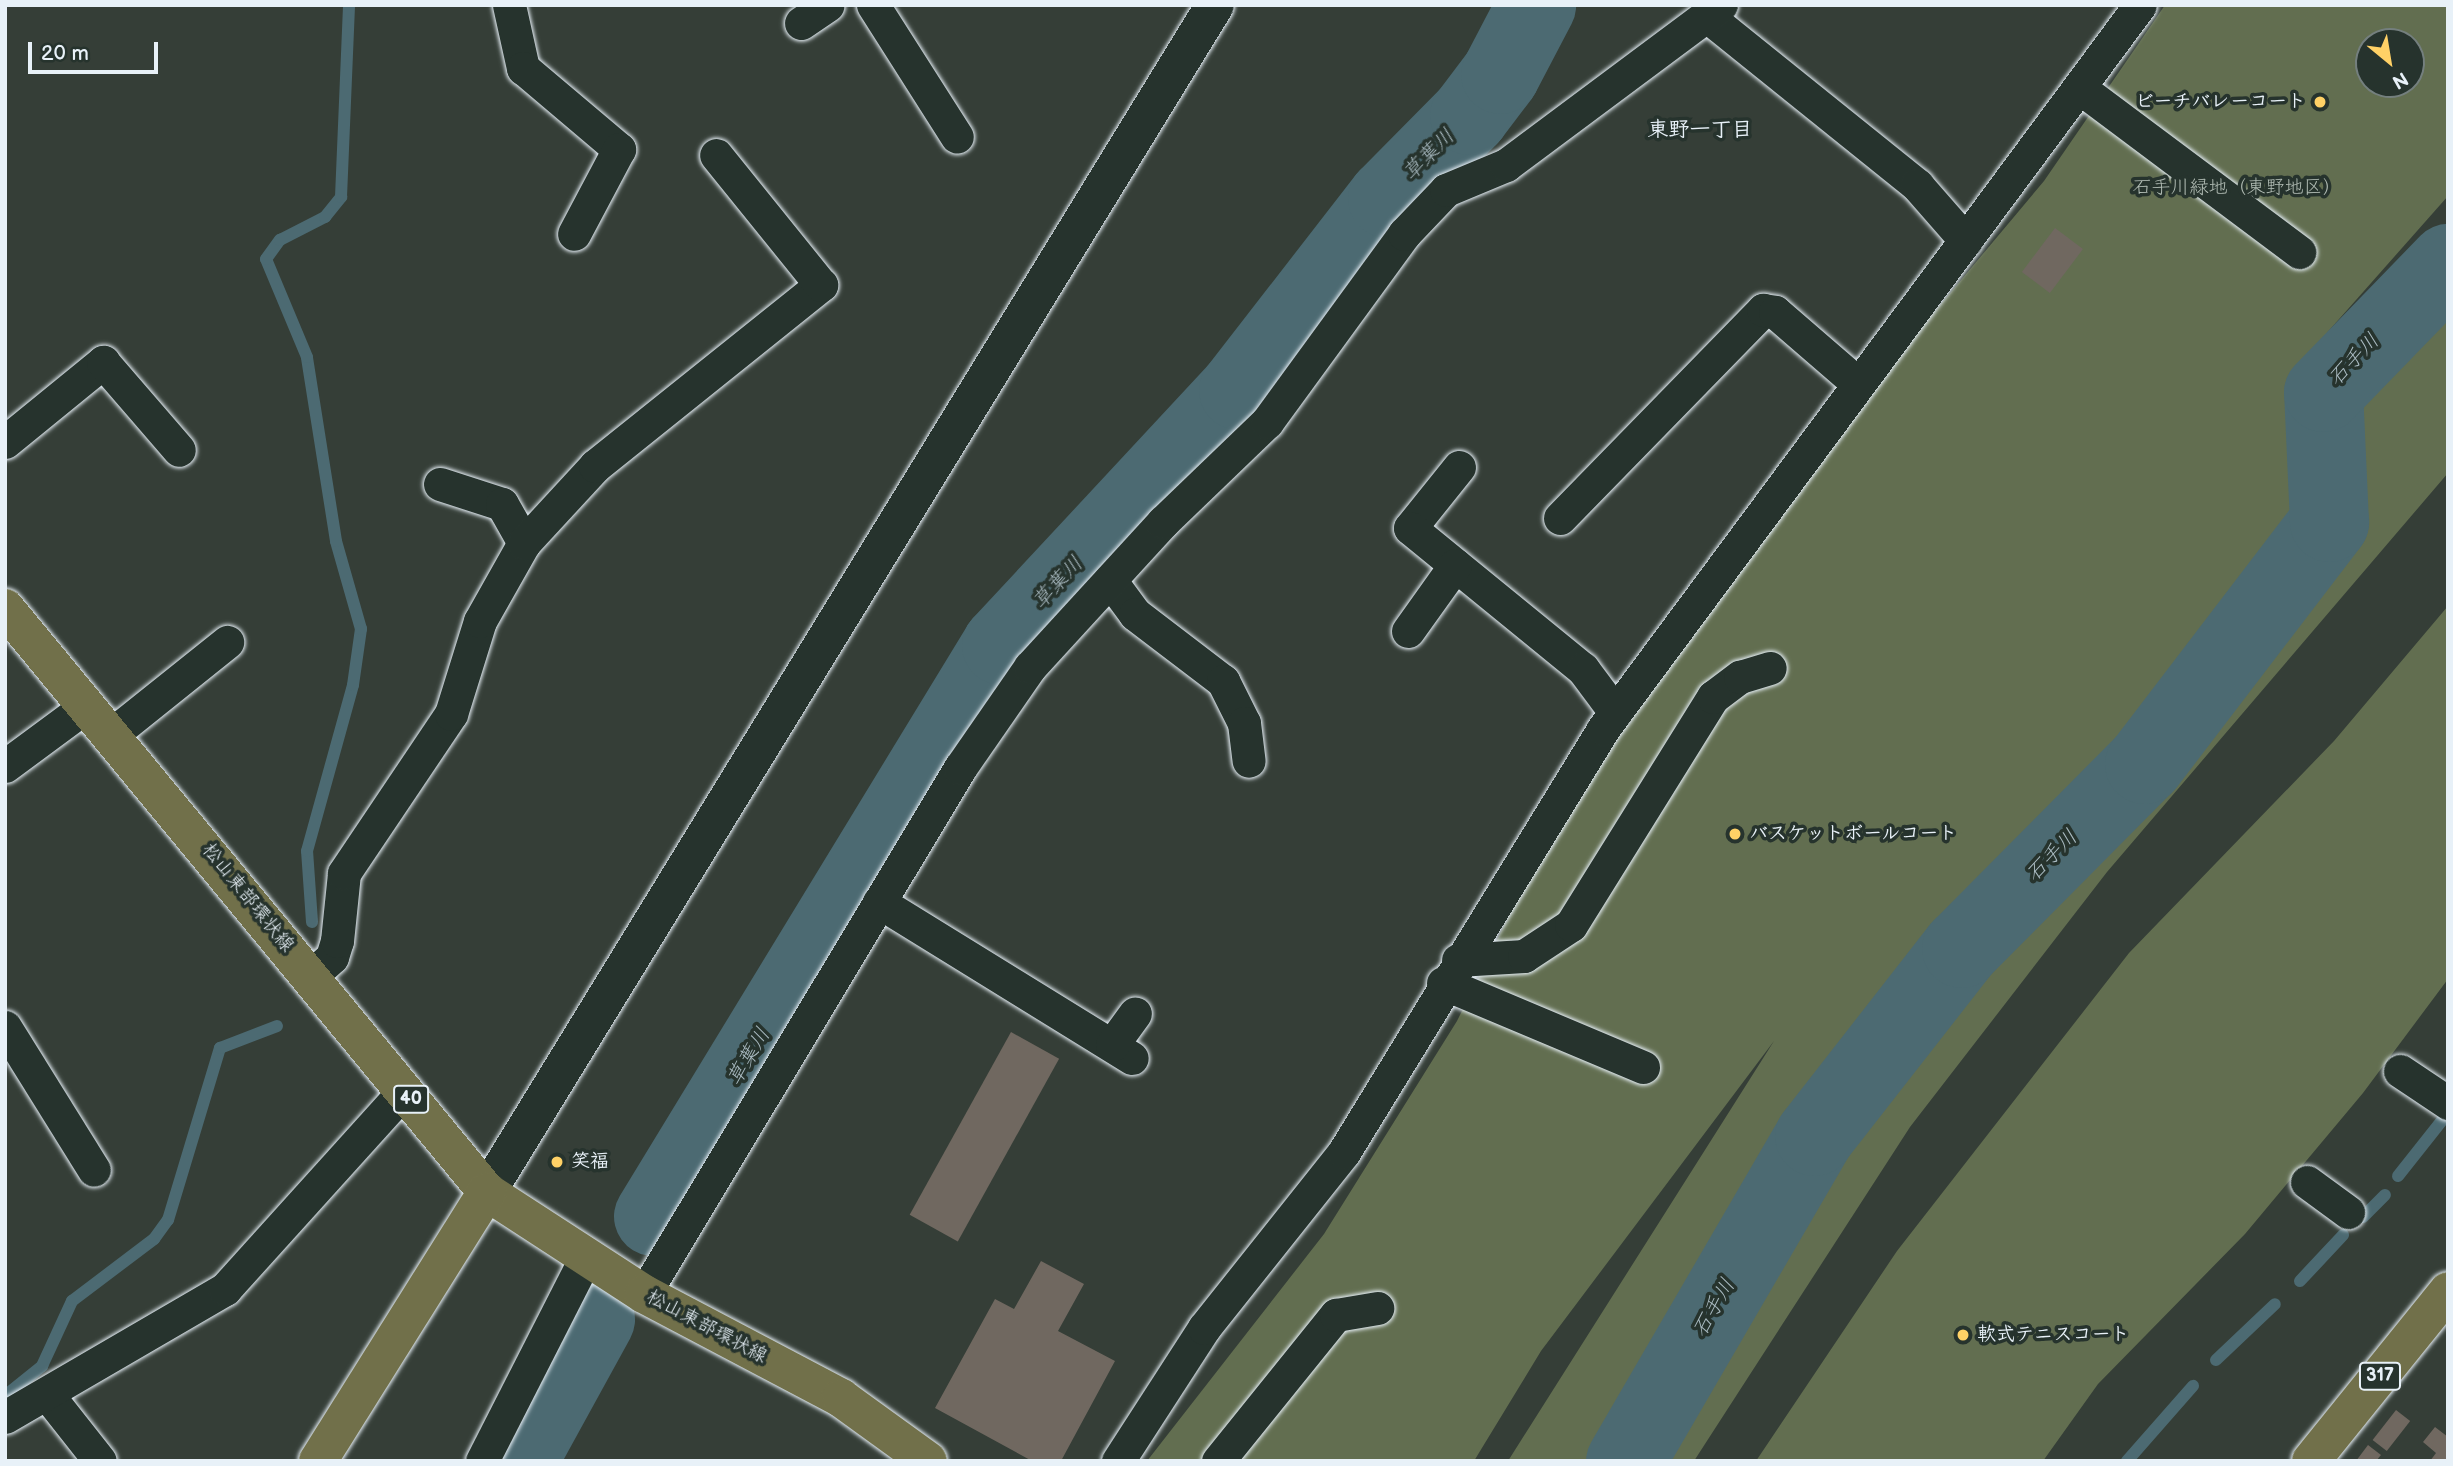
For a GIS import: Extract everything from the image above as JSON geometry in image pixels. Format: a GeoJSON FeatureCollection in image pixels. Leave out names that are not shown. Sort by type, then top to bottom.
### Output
{"type":"FeatureCollection","features":[{"type":"Feature","properties":{"kind":"main road","name":"松山東部環状線"},"geometry":{"type":"LineString","coordinates":[[5,608],[487,1192],[585,1259],[644,1294],[841,1398],[928,1461]]}},
{"type":"Feature","properties":{"kind":"main road"},"geometry":{"type":"LineString","coordinates":[[318,1461],[487,1192]]}},
{"type":"Feature","properties":{"kind":"main road","name":"317"},"geometry":{"type":"LineString","coordinates":[[2311,1461],[2448,1290]]}},
{"type":"Feature","properties":{"kind":"street"},"geometry":{"type":"LineString","coordinates":[[509,5],[523,68],[619,149],[574,234]]}},
{"type":"Feature","properties":{"kind":"street"},"geometry":{"type":"LineString","coordinates":[[801,23],[828,5]]}},
{"type":"Feature","properties":{"kind":"street"},"geometry":{"type":"LineString","coordinates":[[873,5],[957,137]]}},
{"type":"Feature","properties":{"kind":"street"},"geometry":{"type":"LineString","coordinates":[[487,1192],[1215,5]]}},
{"type":"Feature","properties":{"kind":"street"},"geometry":{"type":"LineString","coordinates":[[1118,1461],[1204,1328],[1344,1152],[1450,972],[1615,712],[1856,382],[1966,241],[2140,5]]}},
{"type":"Feature","properties":{"kind":"street"},"geometry":{"type":"LineString","coordinates":[[644,1294],[879,902],[1030,667],[1110,580],[1267,422],[1404,234],[1446,190],[1506,165],[1714,10],[1917,185],[1966,241]]}},
{"type":"Feature","properties":{"kind":"street"},"geometry":{"type":"LineString","coordinates":[[2080,88],[2299,252]]}},
{"type":"Feature","properties":{"kind":"street"},"geometry":{"type":"LineString","coordinates":[[311,976],[332,957],[344,873],[451,714],[480,621],[524,543],[595,466],[821,285],[716,155]]}},
{"type":"Feature","properties":{"kind":"street"},"geometry":{"type":"LineString","coordinates":[[1560,518],[1763,310],[1775,312],[1856,382]]}},
{"type":"Feature","properties":{"kind":"street"},"geometry":{"type":"LineString","coordinates":[[5,442],[103,362],[180,450]]}},
{"type":"Feature","properties":{"kind":"street"},"geometry":{"type":"LineString","coordinates":[[1459,467],[1410,528],[1583,669],[1615,712]]}},
{"type":"Feature","properties":{"kind":"street"},"geometry":{"type":"LineString","coordinates":[[440,484],[502,504],[524,543]]}},
{"type":"Feature","properties":{"kind":"street"},"geometry":{"type":"LineString","coordinates":[[1408,631],[1455,565]]}},
{"type":"Feature","properties":{"kind":"street"},"geometry":{"type":"LineString","coordinates":[[1110,580],[1135,614],[1223,681],[1244,723],[1249,761]]}},
{"type":"Feature","properties":{"kind":"street"},"geometry":{"type":"LineString","coordinates":[[111,735],[227,642]]}},
{"type":"Feature","properties":{"kind":"street"},"geometry":{"type":"LineString","coordinates":[[1450,972],[1524,956],[1571,925],[1713,697],[1740,677],[1770,668]]}},
{"type":"Feature","properties":{"kind":"street"},"geometry":{"type":"LineString","coordinates":[[5,766],[86,706]]}},
{"type":"Feature","properties":{"kind":"street"},"geometry":{"type":"LineString","coordinates":[[879,902],[1122,1052],[1135,1013]]}},
{"type":"Feature","properties":{"kind":"street"},"geometry":{"type":"LineString","coordinates":[[1450,972],[1643,1067]]}},
{"type":"Feature","properties":{"kind":"street"},"geometry":{"type":"LineString","coordinates":[[5,1027],[94,1170]]}},
{"type":"Feature","properties":{"kind":"street"},"geometry":{"type":"LineString","coordinates":[[2400,1071],[2448,1103]]}},
{"type":"Feature","properties":{"kind":"street"},"geometry":{"type":"LineString","coordinates":[[5,1418],[225,1289],[405,1090]]}},
{"type":"Feature","properties":{"kind":"street"},"geometry":{"type":"LineString","coordinates":[[2307,1182],[2348,1212]]}},
{"type":"Feature","properties":{"kind":"street"},"geometry":{"type":"LineString","coordinates":[[482,1461],[585,1259]]}},
{"type":"Feature","properties":{"kind":"street"},"geometry":{"type":"LineString","coordinates":[[1218,1461],[1336,1315],[1377,1308]]}},
{"type":"Feature","properties":{"kind":"street"},"geometry":{"type":"LineString","coordinates":[[47,1394],[100,1461]]}},
{"type":"Feature","properties":{"kind":"green space","name":"石手川緑地（東野地区）"},"geometry":{"type":"Polygon","coordinates":[[[2165,5],[2448,5],[2448,196],[2287,378],[2448,222],[2448,473],[2107,872],[1910,1127],[1694,1461],[1638,1461],[1696,1369],[1697,1335],[1626,1429],[1588,1461],[1508,1461],[1774,1041],[1541,1351],[1474,1461],[1147,1461],[1324,1234],[1457,1021],[1527,879],[1613,738],[1858,403],[2044,181],[2165,5]]]}},
{"type":"Feature","properties":{"kind":"green space"},"geometry":{"type":"Polygon","coordinates":[[[2448,606],[2448,979],[2363,1093],[2245,1234],[2098,1384],[2043,1461],[1756,1461],[1897,1251],[2129,953],[2334,741],[2448,606]]]}},
{"type":"Feature","properties":{"kind":"water"},"geometry":{"type":"Polygon","coordinates":[[[1698,1334],[1696,1369],[1638,1461],[1588,1461],[1626,1429],[1698,1334]]]}},
{"type":"Feature","properties":{"kind":"building"},"geometry":{"type":"Polygon","coordinates":[[[2055,228],[2083,249],[2050,293],[2022,272],[2055,228]]]}},
{"type":"Feature","properties":{"kind":"building"},"geometry":{"type":"Polygon","coordinates":[[[1011,1032],[1059,1059],[958,1241],[910,1215],[1011,1032]]]}},
{"type":"Feature","properties":{"kind":"building"},"geometry":{"type":"Polygon","coordinates":[[[1041,1261],[1084,1284],[1058,1331],[1115,1361],[1061,1461],[1032,1461],[935,1408],[995,1299],[1014,1309],[1041,1261]]]}},
{"type":"Feature","properties":{"kind":"building"},"geometry":{"type":"Polygon","coordinates":[[[2396,1410],[2410,1421],[2387,1451],[2373,1440],[2396,1410]]]}},
{"type":"Feature","properties":{"kind":"building"},"geometry":{"type":"Polygon","coordinates":[[[2435,1427],[2448,1437],[2448,1461],[2430,1461],[2436,1453],[2423,1442],[2435,1427]]]}},
{"type":"Feature","properties":{"kind":"building"},"geometry":{"type":"Polygon","coordinates":[[[2368,1445],[2381,1455],[2376,1461],[2356,1461],[2368,1445]]]}},
{"type":"Feature","properties":{"kind":"waterway"},"geometry":{"type":"LineString","coordinates":[[312,922],[307,851],[353,685],[361,629],[336,541],[307,357],[266,259],[280,240],[325,217],[341,197],[349,5]]}},
{"type":"Feature","properties":{"kind":"waterway","name":"草葉川"},"geometry":{"type":"LineString","coordinates":[[653,1216],[1001,645],[1238,390],[1387,198],[1469,115],[1500,74],[1536,5]]}},
{"type":"Feature","properties":{"kind":"waterway","name":"石手川"},"geometry":{"type":"LineString","coordinates":[[1625,1461],[1814,1136],[1961,948],[2144,764],[2329,522],[2323,392],[2448,263]]}},
{"type":"Feature","properties":{"kind":"waterway"},"geometry":{"type":"LineString","coordinates":[[5,1396],[42,1366],[72,1301],[154,1239],[168,1220],[220,1048],[277,1026]]}},
{"type":"Feature","properties":{"kind":"waterway"},"geometry":{"type":"LineString","coordinates":[[2398,1176],[2444,1118]]}},
{"type":"Feature","properties":{"kind":"waterway"},"geometry":{"type":"LineString","coordinates":[[2363,1217],[2385,1195]]}},
{"type":"Feature","properties":{"kind":"waterway"},"geometry":{"type":"LineString","coordinates":[[2300,1281],[2343,1235]]}},
{"type":"Feature","properties":{"kind":"waterway"},"geometry":{"type":"LineString","coordinates":[[2216,1360],[2275,1304]]}},
{"type":"Feature","properties":{"kind":"waterway","name":"草葉川"},"geometry":{"type":"LineString","coordinates":[[517,1461],[595,1319]]}},
{"type":"Feature","properties":{"kind":"waterway"},"geometry":{"type":"LineString","coordinates":[[2127,1461],[2193,1386]]}},
{"type":"Feature","properties":{"kind":"place","name":"ビーチバレーコート"},"geometry":{"type":"Point","coordinates":[2320,102]}},
{"type":"Feature","properties":{"kind":"place","name":"バスケットボールコート"},"geometry":{"type":"Point","coordinates":[1735,834]}},
{"type":"Feature","properties":{"kind":"place","name":"笑福"},"geometry":{"type":"Point","coordinates":[557,1162]}},
{"type":"Feature","properties":{"kind":"place","name":"軟式テニスコート"},"geometry":{"type":"Point","coordinates":[1963,1335]}},
{"type":"Feature","properties":{"kind":"district","name":"東野一丁目"},"geometry":{"type":"Point","coordinates":[1700,130]}}]}
